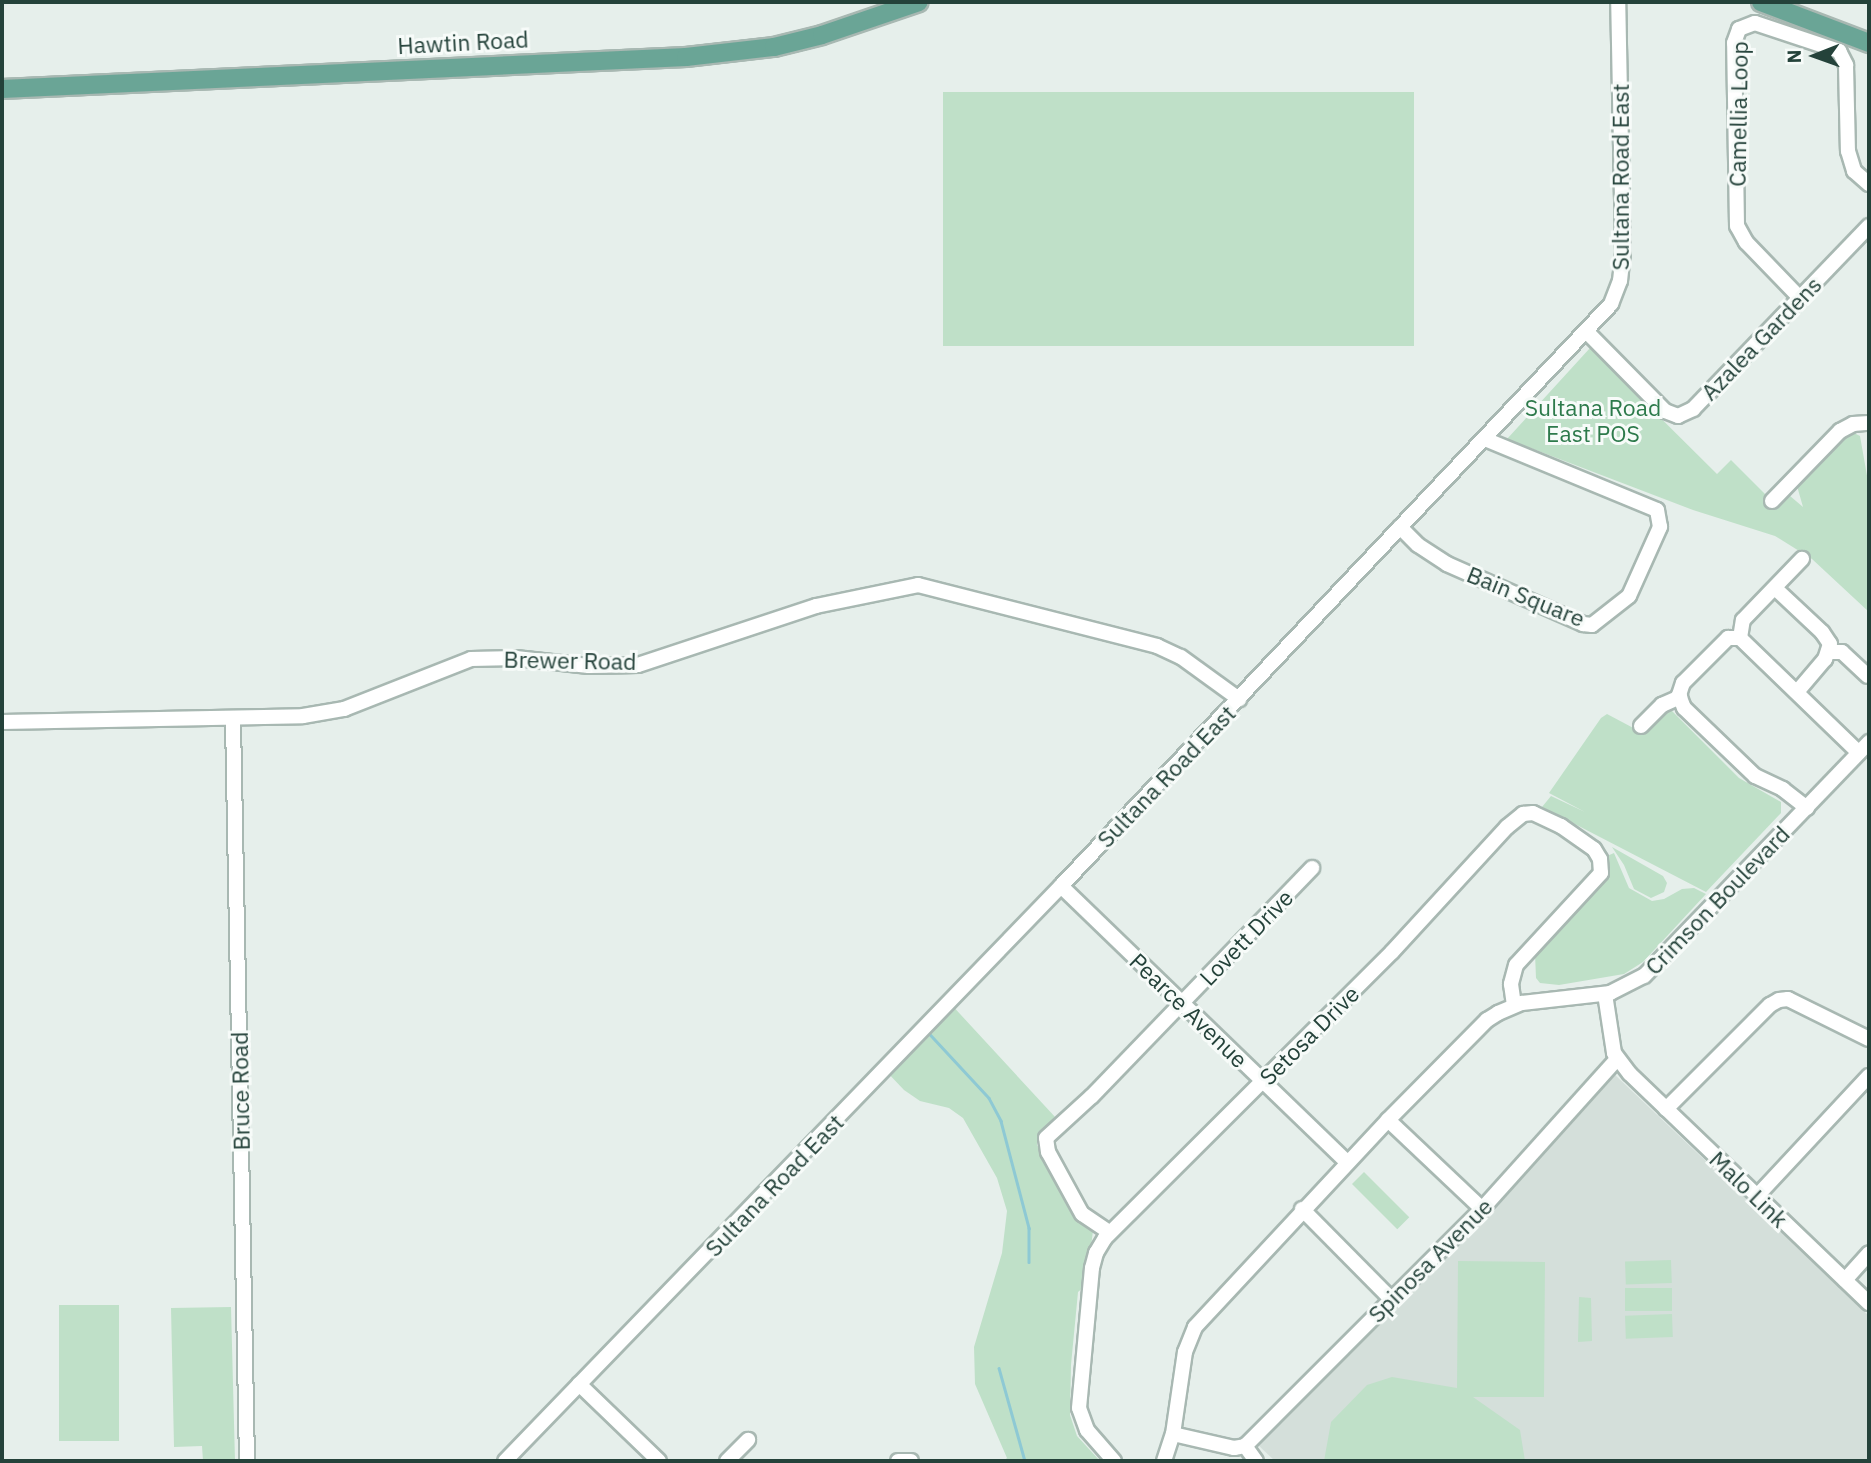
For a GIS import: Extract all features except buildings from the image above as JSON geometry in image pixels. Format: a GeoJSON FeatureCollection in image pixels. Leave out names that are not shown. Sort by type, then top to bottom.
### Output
{"type":"FeatureCollection","features":[{"type":"Feature","properties":{"kind":"main road","name":"Hawtin Road"},"geometry":{"type":"LineString","coordinates":[[2,89],[686,57],[774,47],[822,35],[919,2]]}},
{"type":"Feature","properties":{"kind":"main road"},"geometry":{"type":"LineString","coordinates":[[1761,2],[1869,43]]}},
{"type":"Feature","properties":{"kind":"street","name":"Sultana Road East"},"geometry":{"type":"LineString","coordinates":[[505,1461],[1061,886],[1611,304],[1620,281],[1623,252],[1618,2]]}},
{"type":"Feature","properties":{"kind":"street","name":"Camellia Loop"},"geometry":{"type":"LineString","coordinates":[[1800,298],[1746,242],[1737,226],[1734,43],[1739,29],[1755,23],[1839,51],[1846,65],[1848,151],[1854,171],[1869,184]]}},
{"type":"Feature","properties":{"kind":"street","name":"Azalea Gardens"},"geometry":{"type":"LineString","coordinates":[[1587,332],[1665,411],[1678,416],[1693,409],[1869,226]]}},
{"type":"Feature","properties":{"kind":"street"},"geometry":{"type":"LineString","coordinates":[[1772,501],[1840,431],[1853,424],[1869,423]]}},
{"type":"Feature","properties":{"kind":"street","name":"Bain Square"},"geometry":{"type":"LineString","coordinates":[[1400,527],[1418,545],[1447,564],[1583,624],[1592,625],[1629,596],[1660,527],[1657,510],[1485,439]]}},
{"type":"Feature","properties":{"kind":"street"},"geometry":{"type":"LineString","coordinates":[[1740,638],[1743,620],[1776,589],[1802,559]]}},
{"type":"Feature","properties":{"kind":"street","name":"Brewer Road"},"geometry":{"type":"LineString","coordinates":[[2,722],[233,720],[303,716],[344,709],[471,659],[516,658],[589,666],[638,665],[816,606],[918,585],[1157,646],[1181,657],[1239,699]]}},
{"type":"Feature","properties":{"kind":"street"},"geometry":{"type":"LineString","coordinates":[[1776,589],[1822,632],[1830,644],[1829,652],[1797,692]]}},
{"type":"Feature","properties":{"kind":"street"},"geometry":{"type":"LineString","coordinates":[[1807,808],[1783,789],[1755,776],[1684,708],[1680,697],[1683,683],[1724,641],[1732,637],[1740,638],[1797,692],[1864,748]]}},
{"type":"Feature","properties":{"kind":"street"},"geometry":{"type":"LineString","coordinates":[[1829,652],[1842,652],[1868,676]]}},
{"type":"Feature","properties":{"kind":"street"},"geometry":{"type":"LineString","coordinates":[[1641,726],[1661,705],[1680,697]]}},
{"type":"Feature","properties":{"kind":"street","name":"Bruce Road"},"geometry":{"type":"LineString","coordinates":[[233,720],[247,1461]]}},
{"type":"Feature","properties":{"kind":"street","name":"Crimson Boulevard"},"geometry":{"type":"LineString","coordinates":[[1173,1434],[1188,1340],[1205,1314],[1347,1162],[1487,1020],[1518,1004],[1608,993],[1644,976],[1864,748]]}},
{"type":"Feature","properties":{"kind":"street","name":"Setosa Drive"},"geometry":{"type":"LineString","coordinates":[[1114,1461],[1087,1430],[1079,1409],[1092,1268],[1096,1253],[1109,1232],[1392,952],[1507,827],[1523,814],[1533,813],[1561,826],[1594,849],[1600,859],[1601,873],[1524,954],[1517,975],[1518,1004]]}},
{"type":"Feature","properties":{"kind":"street","name":"Lovett Drive"},"geometry":{"type":"LineString","coordinates":[[1109,1232],[1082,1214],[1044,1142],[1183,1003],[1311,868]]}},
{"type":"Feature","properties":{"kind":"street","name":"Pearce Avenue"},"geometry":{"type":"LineString","coordinates":[[1061,886],[1347,1162]]}},
{"type":"Feature","properties":{"kind":"street"},"geometry":{"type":"LineString","coordinates":[[1608,993],[1617,1059]]}},
{"type":"Feature","properties":{"kind":"street"},"geometry":{"type":"LineString","coordinates":[[1666,1109],[1770,1005],[1779,1000],[1788,999],[1869,1039]]}},
{"type":"Feature","properties":{"kind":"street","name":"Malo Link"},"geometry":{"type":"LineString","coordinates":[[1617,1059],[1869,1303]]}},
{"type":"Feature","properties":{"kind":"street","name":"Spinosa Avenue"},"geometry":{"type":"LineString","coordinates":[[1251,1455],[1391,1299],[1482,1209],[1617,1059]]}},
{"type":"Feature","properties":{"kind":"street"},"geometry":{"type":"LineString","coordinates":[[1757,1196],[1869,1076]]}},
{"type":"Feature","properties":{"kind":"street"},"geometry":{"type":"LineString","coordinates":[[1388,1120],[1482,1209]]}},
{"type":"Feature","properties":{"kind":"street"},"geometry":{"type":"LineString","coordinates":[[1302,1209],[1391,1299]]}},
{"type":"Feature","properties":{"kind":"street"},"geometry":{"type":"LineString","coordinates":[[1844,1280],[1869,1253]]}},
{"type":"Feature","properties":{"kind":"street"},"geometry":{"type":"LineString","coordinates":[[579,1384],[659,1461]]}},
{"type":"Feature","properties":{"kind":"street"},"geometry":{"type":"LineString","coordinates":[[1164,1461],[1173,1434],[1234,1448],[1251,1455]]}},
{"type":"Feature","properties":{"kind":"street"},"geometry":{"type":"LineString","coordinates":[[727,1461],[748,1440]]}},
{"type":"Feature","properties":{"kind":"street"},"geometry":{"type":"LineString","coordinates":[[898,1461],[911,1461]]}},
{"type":"Feature","properties":{"kind":"shaded area"},"geometry":{"type":"Polygon","coordinates":[[[1613,1073],[1869,1316],[1869,1461],[1275,1461],[1257,1444],[1613,1073]]]}},
{"type":"Feature","properties":{"kind":"green space"},"geometry":{"type":"Polygon","coordinates":[[[943,92],[1414,92],[1414,346],[943,346],[943,92]]]}},
{"type":"Feature","properties":{"kind":"green space","name":"Sultana Road East POS"},"geometry":{"type":"Polygon","coordinates":[[[1590,348],[1717,474],[1731,460],[1772,501],[1783,490],[1803,507],[1797,486],[1850,431],[1860,436],[1869,487],[1869,612],[1812,559],[1775,536],[1693,510],[1507,439],[1590,348]]]}},
{"type":"Feature","properties":{"kind":"green space"},"geometry":{"type":"Polygon","coordinates":[[[1669,708],[1739,778],[1781,802],[1781,813],[1706,892],[1542,807],[1551,796],[1585,812],[1549,793],[1601,718],[1607,714],[1639,731],[1669,708]]]}},
{"type":"Feature","properties":{"kind":"green space"},"geometry":{"type":"Polygon","coordinates":[[[1612,847],[1663,876],[1667,883],[1664,892],[1651,898],[1634,889],[1624,865],[1612,847]]]}},
{"type":"Feature","properties":{"kind":"green space"},"geometry":{"type":"Polygon","coordinates":[[[1614,853],[1629,888],[1652,901],[1664,899],[1682,889],[1694,888],[1706,894],[1643,962],[1624,974],[1559,985],[1540,983],[1536,978],[1535,954],[1607,878],[1607,856],[1614,853]]]}},
{"type":"Feature","properties":{"kind":"green space"},"geometry":{"type":"Polygon","coordinates":[[[949,1002],[1056,1118],[1037,1138],[1037,1145],[1076,1214],[1093,1231],[1086,1285],[1078,1292],[1071,1365],[1070,1415],[1077,1436],[1100,1461],[1004,1461],[1007,1458],[975,1384],[974,1347],[1002,1253],[1007,1211],[997,1178],[963,1118],[949,1108],[920,1101],[904,1090],[885,1070],[949,1002]]]}},
{"type":"Feature","properties":{"kind":"green space"},"geometry":{"type":"Polygon","coordinates":[[[1364,1172],[1409,1217],[1397,1229],[1352,1184],[1364,1172]]]}},
{"type":"Feature","properties":{"kind":"green space"},"geometry":{"type":"Polygon","coordinates":[[[1671,1260],[1672,1283],[1626,1285],[1625,1262],[1671,1260]]]}},
{"type":"Feature","properties":{"kind":"green space"},"geometry":{"type":"Polygon","coordinates":[[[1458,1261],[1545,1262],[1544,1397],[1473,1397],[1520,1430],[1525,1461],[1324,1461],[1331,1422],[1367,1385],[1392,1377],[1457,1388],[1458,1261]]]}},
{"type":"Feature","properties":{"kind":"green space"},"geometry":{"type":"Polygon","coordinates":[[[1625,1288],[1672,1288],[1672,1311],[1625,1311],[1625,1288]]]}},
{"type":"Feature","properties":{"kind":"green space"},"geometry":{"type":"Polygon","coordinates":[[[1579,1297],[1591,1298],[1592,1341],[1578,1342],[1579,1297]]]}},
{"type":"Feature","properties":{"kind":"green space"},"geometry":{"type":"Polygon","coordinates":[[[59,1305],[119,1305],[119,1441],[59,1441],[59,1305]]]}},
{"type":"Feature","properties":{"kind":"green space"},"geometry":{"type":"Polygon","coordinates":[[[231,1307],[235,1461],[203,1461],[202,1446],[174,1447],[171,1308],[231,1307]]]}},
{"type":"Feature","properties":{"kind":"green space"},"geometry":{"type":"Polygon","coordinates":[[[1672,1314],[1673,1337],[1626,1339],[1625,1316],[1672,1314]]]}},
{"type":"Feature","properties":{"kind":"waterway"},"geometry":{"type":"LineString","coordinates":[[927,1031],[989,1098],[1001,1121],[1029,1228],[1029,1262]]}},
{"type":"Feature","properties":{"kind":"waterway"},"geometry":{"type":"LineString","coordinates":[[999,1368],[1025,1461]]}}]}
